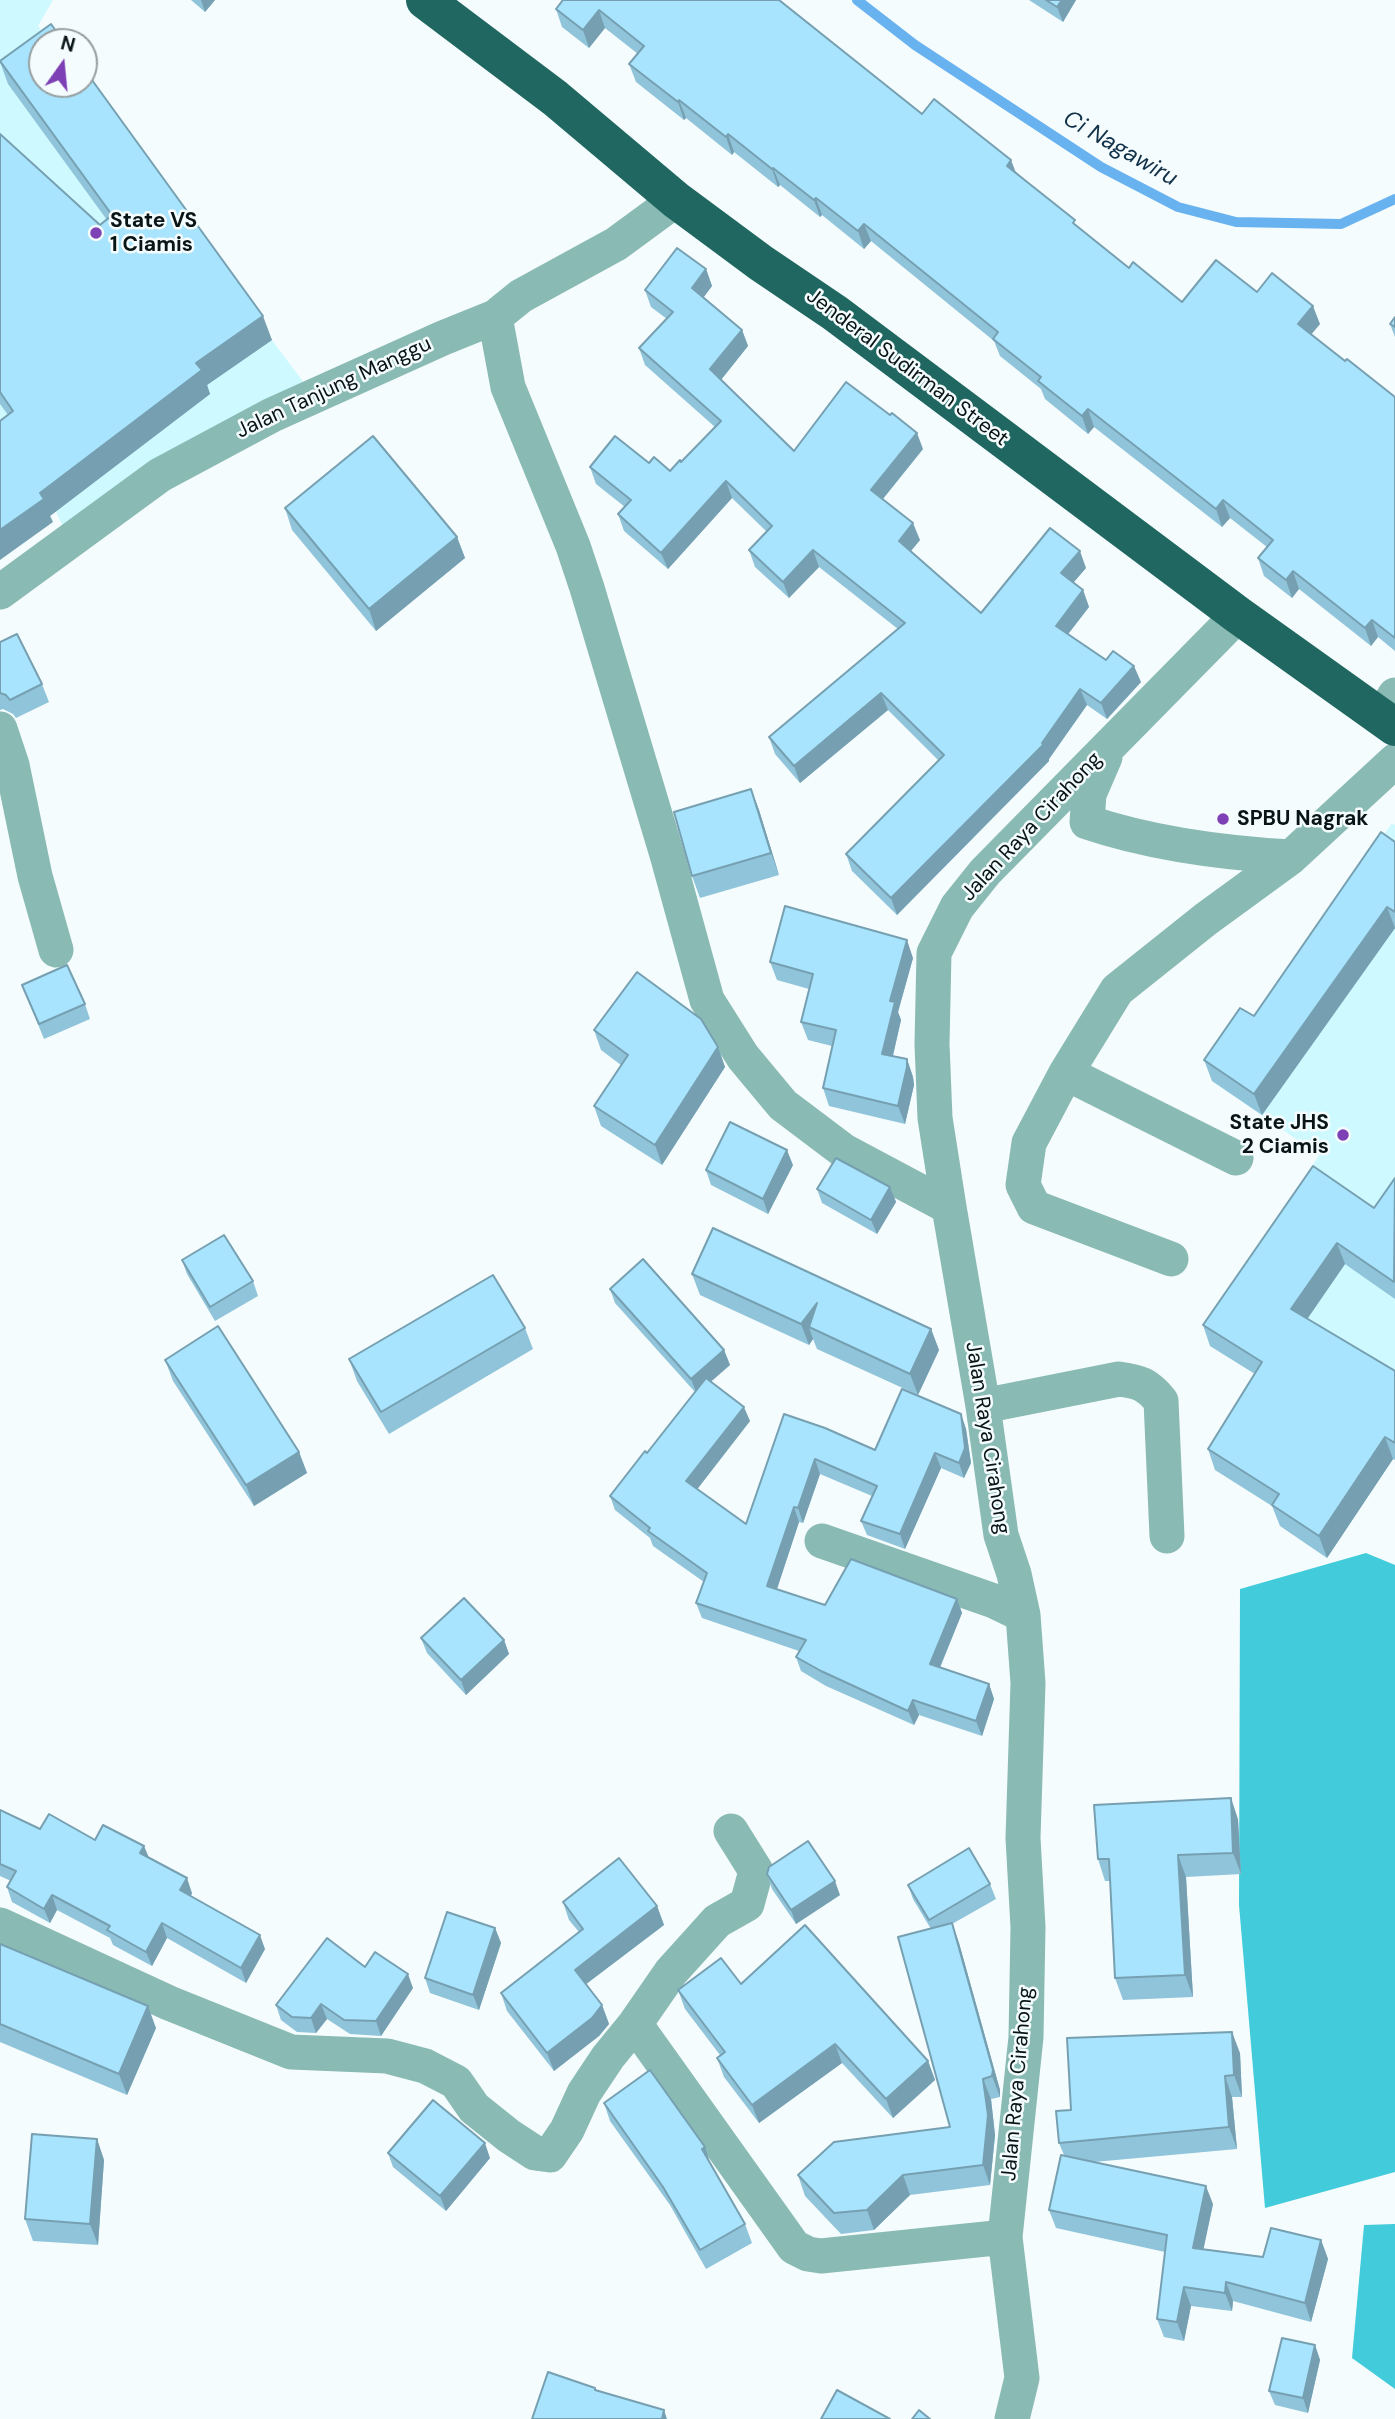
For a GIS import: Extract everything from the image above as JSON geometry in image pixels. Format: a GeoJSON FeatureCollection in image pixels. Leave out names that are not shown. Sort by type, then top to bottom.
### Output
{"type":"FeatureCollection","features":[{"type":"Feature","properties":{"kind":"highway","name":"Jenderal Sudirman Street"},"geometry":{"type":"LineString","coordinates":[[425,0],[555,98],[676,200],[835,313],[1247,621],[1391,713]]}},
{"type":"Feature","properties":{"kind":"street","name":"Jalan Tanjung Manggu"},"geometry":{"type":"LineString","coordinates":[[0,592],[160,475],[231,435],[495,317],[521,296],[616,244],[676,200]]}},
{"type":"Feature","properties":{"kind":"street"},"geometry":{"type":"LineString","coordinates":[[495,317],[508,387],[573,546],[587,588],[668,858],[707,1000],[743,1057],[783,1105],[844,1151],[948,1207]]}},
{"type":"Feature","properties":{"kind":"street"},"geometry":{"type":"LineString","coordinates":[[1247,621],[1179,700],[1136,733],[1114,742],[1107,751],[1088,794],[1087,822],[1111,830],[1233,853],[1291,857]]}},
{"type":"Feature","properties":{"kind":"street","name":"Jalan Raya Cirahong"},"geometry":{"type":"LineString","coordinates":[[1012,2419],[1022,2378],[1004,2237],[1026,2037],[1028,1927],[1023,1812],[1028,1683],[1023,1615],[1014,1574],[1001,1535],[983,1406],[948,1207],[935,1106],[932,1044],[934,953],[957,907],[985,872],[1247,621]]}},
{"type":"Feature","properties":{"kind":"street"},"geometry":{"type":"LineString","coordinates":[[0,729],[12,765],[35,876],[56,950]]}},
{"type":"Feature","properties":{"kind":"street"},"geometry":{"type":"LineString","coordinates":[[1171,1259],[1034,1207],[1023,1185],[1028,1143],[1066,1073],[1117,990],[1206,919],[1291,857],[1395,761]]}},
{"type":"Feature","properties":{"kind":"street"},"geometry":{"type":"LineString","coordinates":[[1066,1073],[1236,1158]]}},
{"type":"Feature","properties":{"kind":"street"},"geometry":{"type":"LineString","coordinates":[[983,1406],[1119,1379],[1138,1381],[1150,1388],[1161,1401],[1167,1536]]}},
{"type":"Feature","properties":{"kind":"street"},"geometry":{"type":"LineString","coordinates":[[822,1541],[994,1601],[1023,1615]]}},
{"type":"Feature","properties":{"kind":"street"},"geometry":{"type":"LineString","coordinates":[[0,1925],[169,2003],[290,2052],[387,2056],[425,2066],[456,2082],[474,2108],[509,2136],[535,2152],[550,2155],[559,2144],[583,2093],[671,1972],[717,1921],[747,1904],[756,1871],[731,1831]]}},
{"type":"Feature","properties":{"kind":"street"},"geometry":{"type":"LineString","coordinates":[[635,2024],[794,2247],[808,2254],[821,2256],[1004,2237]]}},
{"type":"Feature","properties":{"kind":"shaded area","name":"State VS 1 Ciamis"},"geometry":{"type":"Polygon","coordinates":[[[0,0],[53,0],[38,26],[39,28],[28,28],[28,98],[91,98],[304,383],[72,546],[14,423],[0,433],[0,0]]]}},
{"type":"Feature","properties":{"kind":"shaded area","name":"State JHS 2 Ciamis"},"geometry":{"type":"Polygon","coordinates":[[[1392,823],[1395,825],[1395,1460],[1210,1346],[1321,1188],[1306,1176],[1319,1155],[1212,1081],[1392,823]]]}},
{"type":"Feature","properties":{"kind":"shaded area"},"geometry":{"type":"Polygon","coordinates":[[[1366,1553],[1395,1565],[1395,2172],[1265,2208],[1239,1905],[1240,1589],[1366,1553]]]}},
{"type":"Feature","properties":{"kind":"shaded area"},"geometry":{"type":"Polygon","coordinates":[[[1395,2224],[1395,2389],[1352,2358],[1364,2225],[1395,2224]]]}},
{"type":"Feature","properties":{"kind":"building"},"geometry":{"type":"Polygon","coordinates":[[[563,0],[779,0],[922,114],[934,99],[1011,160],[1007,166],[1075,220],[1073,223],[1129,268],[1133,262],[1182,302],[1216,260],[1257,292],[1272,273],[1313,306],[1298,324],[1395,397],[1395,638],[1372,620],[1365,628],[1293,571],[1286,580],[1258,558],[1273,540],[1223,500],[1216,509],[1088,409],[1082,416],[1038,381],[1041,377],[993,339],[998,332],[864,224],[858,231],[629,64],[644,46],[599,10],[583,30],[556,9],[563,0]]]}},
{"type":"Feature","properties":{"kind":"building"},"geometry":{"type":"Polygon","coordinates":[[[1046,0],[1062,0],[1057,7],[1046,0]]]}},
{"type":"Feature","properties":{"kind":"building","name":"State VS 1 Ciamis"},"geometry":{"type":"Polygon","coordinates":[[[28,41],[28,98],[98,98],[98,88],[263,316],[196,363],[202,370],[40,493],[44,499],[0,530],[0,421],[13,411],[0,392],[0,134],[100,225],[112,215],[0,61],[28,41]]]}},
{"type":"Feature","properties":{"kind":"building"},"geometry":{"type":"Polygon","coordinates":[[[677,248],[706,269],[692,288],[742,330],[710,369],[794,451],[846,382],[917,433],[871,490],[913,523],[899,541],[981,613],[1050,528],[1080,551],[1061,573],[1083,590],[1056,626],[1106,660],[1113,651],[1134,666],[1101,703],[1080,689],[1043,745],[891,898],[846,854],[944,755],[881,693],[794,766],[769,737],[905,623],[813,550],[783,582],[749,550],[772,526],[726,481],[661,553],[618,514],[631,500],[590,467],[615,436],[649,463],[654,457],[670,471],[721,421],[639,348],[673,312],[645,290],[677,248]]]}},
{"type":"Feature","properties":{"kind":"building"},"geometry":{"type":"Polygon","coordinates":[[[373,436],[457,537],[369,609],[285,508],[373,436]]]}},
{"type":"Feature","properties":{"kind":"building"},"geometry":{"type":"Polygon","coordinates":[[[17,634],[42,684],[10,700],[0,693],[0,642],[17,634]]]}},
{"type":"Feature","properties":{"kind":"building"},"geometry":{"type":"Polygon","coordinates":[[[751,789],[771,853],[692,876],[674,812],[751,789]]]}},
{"type":"Feature","properties":{"kind":"building"},"geometry":{"type":"Polygon","coordinates":[[[1381,832],[1395,842],[1395,912],[1387,907],[1254,1094],[1204,1060],[1240,1008],[1254,1016],[1381,832]]]}},
{"type":"Feature","properties":{"kind":"building"},"geometry":{"type":"Polygon","coordinates":[[[785,906],[907,940],[890,1001],[895,1002],[882,1054],[907,1059],[898,1106],[823,1088],[836,1030],[801,1022],[813,974],[770,962],[785,906]]]}},
{"type":"Feature","properties":{"kind":"building"},"geometry":{"type":"Polygon","coordinates":[[[67,965],[85,1004],[39,1024],[22,985],[67,965]]]}},
{"type":"Feature","properties":{"kind":"building"},"geometry":{"type":"Polygon","coordinates":[[[637,972],[701,1019],[718,1047],[655,1145],[594,1106],[628,1055],[594,1030],[637,972]]]}},
{"type":"Feature","properties":{"kind":"building"},"geometry":{"type":"Polygon","coordinates":[[[730,1122],[787,1150],[763,1199],[706,1170],[730,1122]]]}},
{"type":"Feature","properties":{"kind":"building"},"geometry":{"type":"Polygon","coordinates":[[[836,1158],[890,1187],[871,1220],[817,1189],[836,1158]]]}},
{"type":"Feature","properties":{"kind":"building"},"geometry":{"type":"Polygon","coordinates":[[[1313,1166],[1374,1208],[1395,1178],[1394,1282],[1337,1243],[1291,1309],[1395,1371],[1395,1443],[1385,1437],[1319,1536],[1272,1505],[1279,1494],[1208,1449],[1262,1362],[1203,1325],[1313,1166]]]}},
{"type":"Feature","properties":{"kind":"building"},"geometry":{"type":"Polygon","coordinates":[[[713,1228],[931,1329],[910,1374],[809,1327],[817,1303],[801,1324],[692,1274],[713,1228]]]}},
{"type":"Feature","properties":{"kind":"building"},"geometry":{"type":"Polygon","coordinates":[[[224,1235],[253,1281],[210,1307],[182,1260],[224,1235]]]}},
{"type":"Feature","properties":{"kind":"building"},"geometry":{"type":"Polygon","coordinates":[[[643,1259],[724,1350],[691,1379],[610,1289],[643,1259]]]}},
{"type":"Feature","properties":{"kind":"building"},"geometry":{"type":"Polygon","coordinates":[[[493,1275],[525,1328],[381,1412],[349,1359],[493,1275]]]}},
{"type":"Feature","properties":{"kind":"building"},"geometry":{"type":"Polygon","coordinates":[[[218,1326],[299,1452],[246,1485],[165,1360],[218,1326]]]}},
{"type":"Feature","properties":{"kind":"building"},"geometry":{"type":"Polygon","coordinates":[[[706,1378],[744,1407],[686,1481],[746,1524],[784,1414],[875,1450],[902,1389],[961,1414],[965,1448],[959,1463],[935,1453],[900,1534],[861,1521],[877,1486],[815,1459],[798,1508],[794,1507],[767,1586],[825,1605],[851,1559],[957,1599],[930,1664],[989,1684],[976,1721],[913,1700],[908,1711],[796,1657],[806,1640],[696,1603],[707,1573],[648,1531],[650,1528],[610,1496],[706,1378]]]}},
{"type":"Feature","properties":{"kind":"building"},"geometry":{"type":"Polygon","coordinates":[[[464,1598],[504,1640],[461,1680],[421,1638],[464,1598]]]}},
{"type":"Feature","properties":{"kind":"building"},"geometry":{"type":"Polygon","coordinates":[[[1231,1798],[1233,1853],[1178,1855],[1185,1975],[1115,1978],[1109,1859],[1098,1859],[1094,1805],[1231,1798]]]}},
{"type":"Feature","properties":{"kind":"building"},"geometry":{"type":"Polygon","coordinates":[[[0,1810],[40,1829],[49,1814],[95,1840],[103,1825],[144,1846],[140,1853],[187,1878],[180,1890],[260,1935],[241,1968],[162,1923],[146,1952],[107,1930],[110,1926],[52,1895],[44,1909],[7,1887],[16,1871],[0,1864],[0,1810]]]}},
{"type":"Feature","properties":{"kind":"building"},"geometry":{"type":"Polygon","coordinates":[[[808,1841],[835,1881],[791,1910],[767,1874],[769,1867],[808,1841]]]}},
{"type":"Feature","properties":{"kind":"building"},"geometry":{"type":"Polygon","coordinates":[[[969,1848],[990,1884],[929,1920],[908,1885],[969,1848]]]}},
{"type":"Feature","properties":{"kind":"building"},"geometry":{"type":"Polygon","coordinates":[[[619,1858],[657,1906],[575,1970],[602,2005],[592,2018],[547,2053],[501,1993],[583,1929],[563,1902],[619,1858]]]}},
{"type":"Feature","properties":{"kind":"building"},"geometry":{"type":"Polygon","coordinates":[[[447,1912],[495,1928],[473,1995],[425,1978],[447,1912]]]}},
{"type":"Feature","properties":{"kind":"building"},"geometry":{"type":"Polygon","coordinates":[[[952,1923],[993,2070],[992,2076],[983,2079],[988,2115],[983,2165],[903,2175],[867,2210],[834,2213],[798,2175],[834,2142],[950,2127],[898,1937],[952,1923]]]}},
{"type":"Feature","properties":{"kind":"building"},"geometry":{"type":"Polygon","coordinates":[[[805,1925],[928,2061],[886,2099],[835,2044],[752,2105],[717,2058],[725,2052],[678,1990],[721,1958],[741,1984],[805,1925]]]}},
{"type":"Feature","properties":{"kind":"building"},"geometry":{"type":"Polygon","coordinates":[[[327,1938],[365,1967],[375,1952],[408,1974],[376,2021],[344,2020],[321,2004],[311,2018],[292,2017],[276,2005],[327,1938]]]}},
{"type":"Feature","properties":{"kind":"building"},"geometry":{"type":"Polygon","coordinates":[[[0,1944],[148,2006],[119,2074],[0,2024],[0,1944]]]}},
{"type":"Feature","properties":{"kind":"building"},"geometry":{"type":"Polygon","coordinates":[[[1232,2032],[1234,2075],[1225,2076],[1229,2127],[1059,2143],[1056,2111],[1071,2110],[1067,2038],[1232,2032]]]}},
{"type":"Feature","properties":{"kind":"building"},"geometry":{"type":"Polygon","coordinates":[[[650,2070],[705,2147],[702,2149],[745,2224],[700,2250],[663,2187],[604,2103],[650,2070]]]}},
{"type":"Feature","properties":{"kind":"building"},"geometry":{"type":"Polygon","coordinates":[[[433,2100],[485,2143],[440,2196],[388,2153],[433,2100]]]}},
{"type":"Feature","properties":{"kind":"building"},"geometry":{"type":"Polygon","coordinates":[[[32,2134],[97,2139],[90,2224],[25,2219],[32,2134]]]}},
{"type":"Feature","properties":{"kind":"building"},"geometry":{"type":"Polygon","coordinates":[[[1061,2155],[1206,2186],[1193,2248],[1263,2257],[1271,2228],[1321,2240],[1305,2303],[1226,2282],[1225,2293],[1184,2287],[1177,2322],[1157,2319],[1167,2235],[1049,2210],[1061,2155]]]}},
{"type":"Feature","properties":{"kind":"building"},"geometry":{"type":"Polygon","coordinates":[[[1282,2338],[1315,2345],[1303,2398],[1269,2391],[1282,2338]]]}},
{"type":"Feature","properties":{"kind":"building"},"geometry":{"type":"Polygon","coordinates":[[[548,2372],[595,2390],[664,2410],[662,2419],[532,2419],[548,2372]]]}},
{"type":"Feature","properties":{"kind":"building"},"geometry":{"type":"Polygon","coordinates":[[[837,2390],[890,2419],[821,2419],[837,2390]]]}},
{"type":"Feature","properties":{"kind":"building"},"geometry":{"type":"Polygon","coordinates":[[[919,2410],[930,2419],[912,2419],[919,2410]]]}},
{"type":"Feature","properties":{"kind":"waterway","name":"Ci Nagawiru"},"geometry":{"type":"LineString","coordinates":[[857,0],[915,45],[1101,167],[1178,207],[1236,222],[1341,224],[1395,199]]}},
{"type":"Feature","properties":{"kind":"place","name":"State VS 1 Ciamis"},"geometry":{"type":"Point","coordinates":[96,233]}},
{"type":"Feature","properties":{"kind":"place","name":"SPBU Nagrak"},"geometry":{"type":"Point","coordinates":[1223,819]}},
{"type":"Feature","properties":{"kind":"place","name":"State JHS 2 Ciamis"},"geometry":{"type":"Point","coordinates":[1343,1135]}}]}
